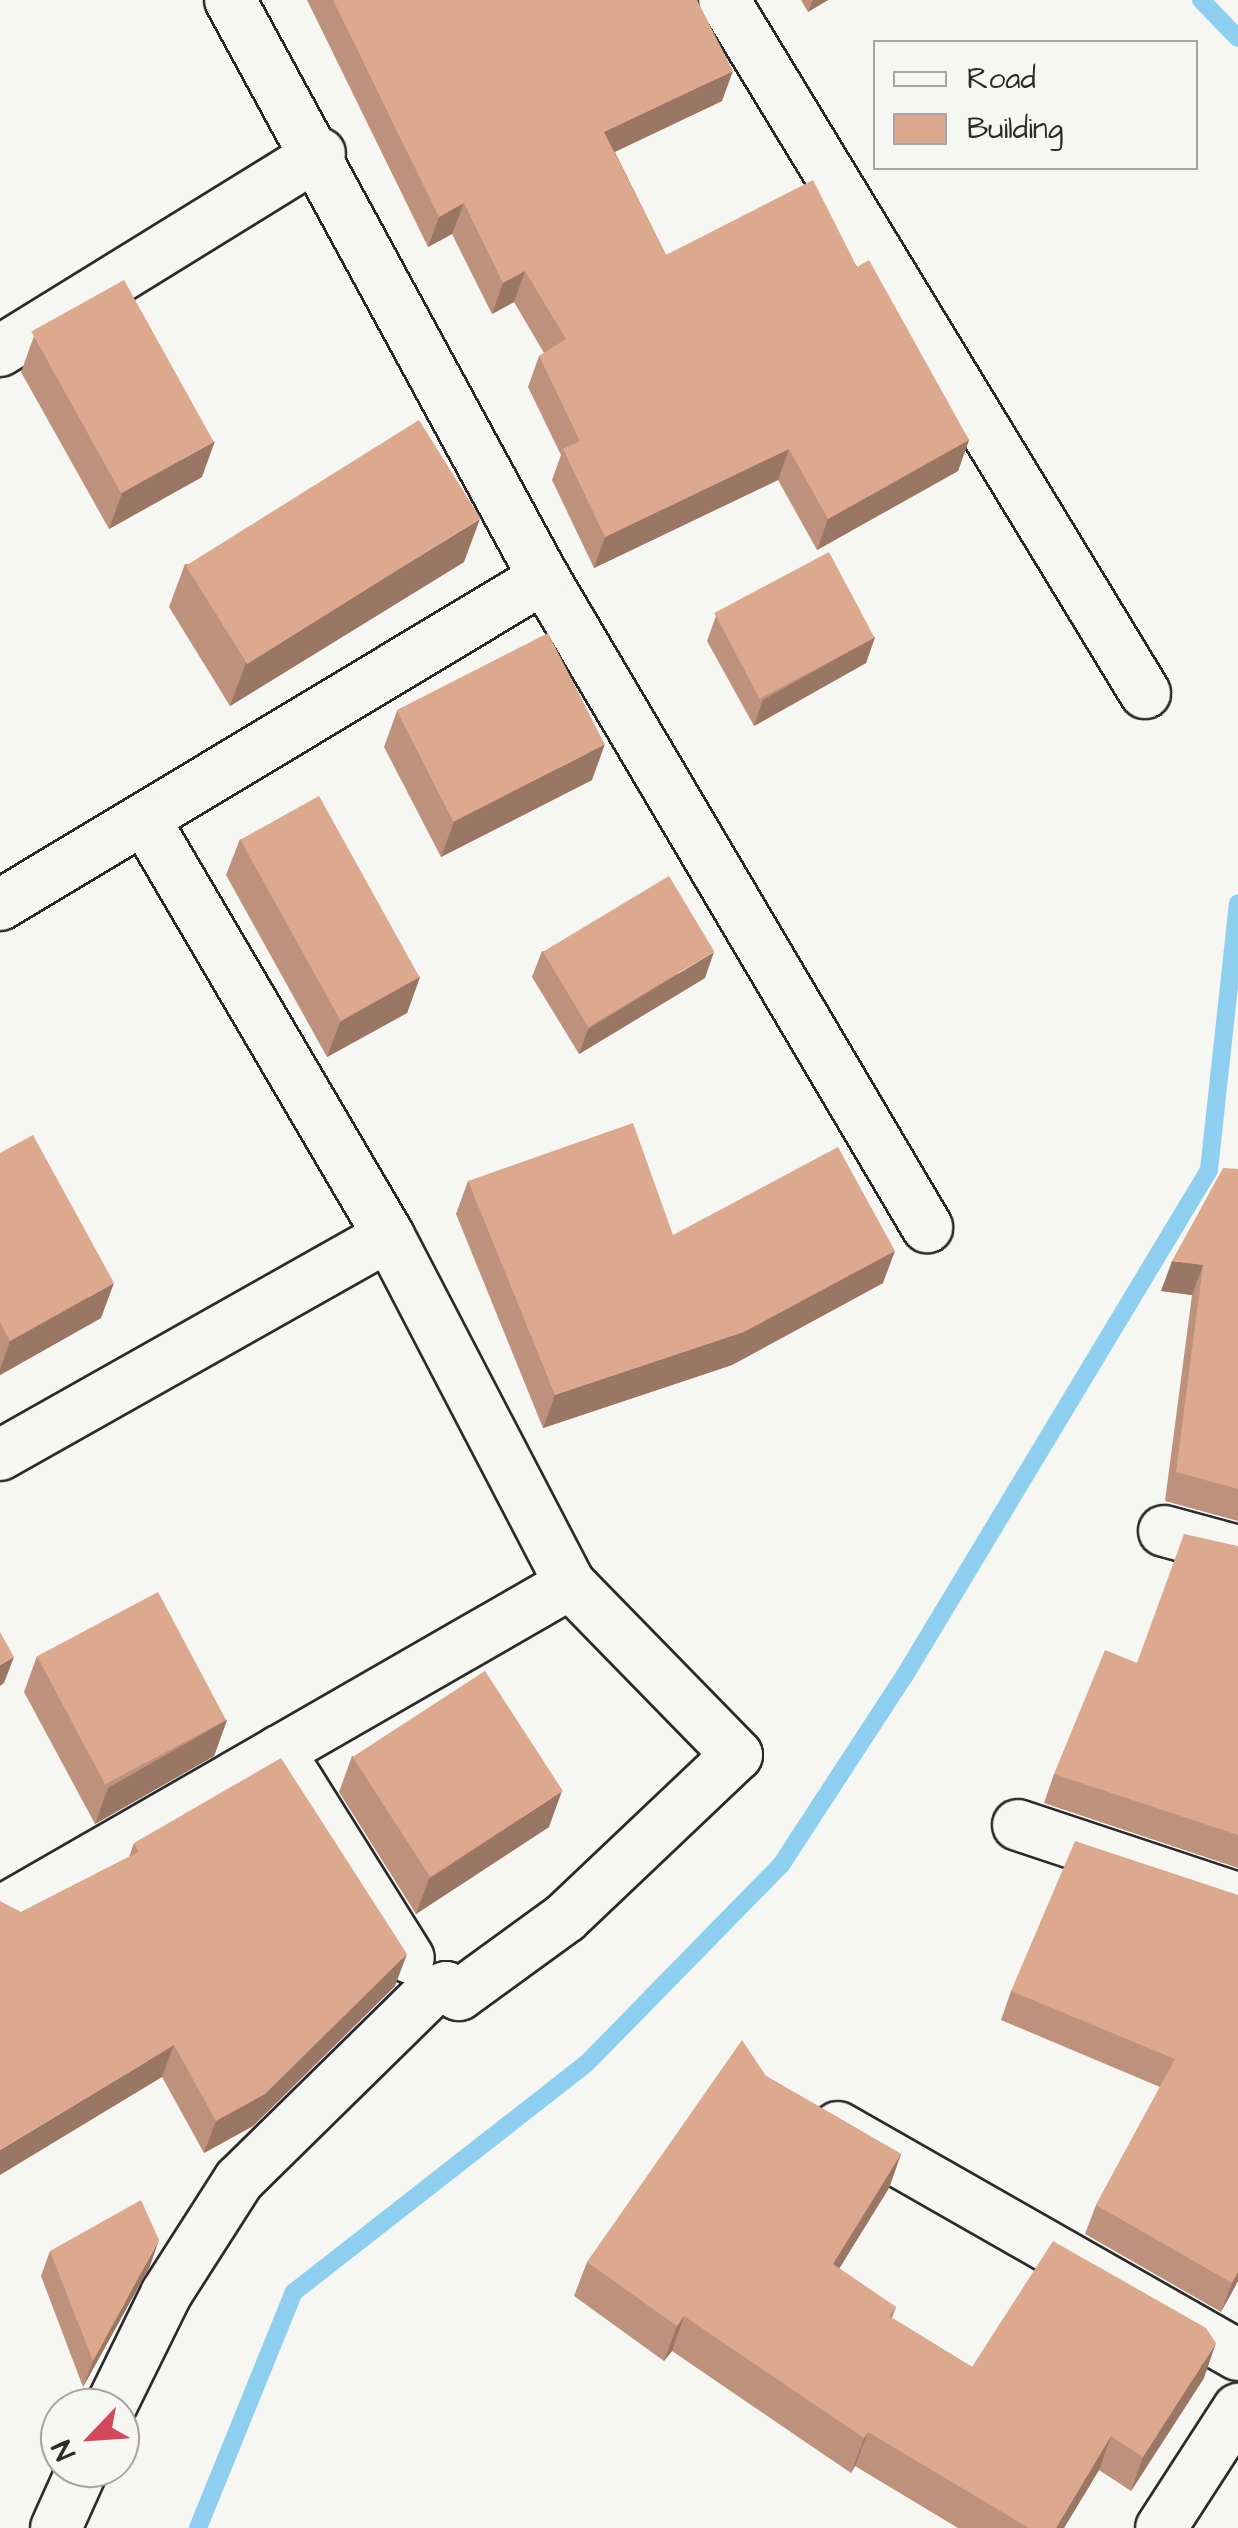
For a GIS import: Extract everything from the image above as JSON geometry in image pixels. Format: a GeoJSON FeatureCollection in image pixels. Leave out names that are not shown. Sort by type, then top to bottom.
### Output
{"type":"FeatureCollection","features":[{"type":"Feature","properties":{"kind":"street"},"geometry":{"type":"LineString","coordinates":[[230,0],[320,153],[544,578],[928,1227]]}},
{"type":"Feature","properties":{"kind":"street"},"geometry":{"type":"LineString","coordinates":[[724,0],[1145,692]]}},
{"type":"Feature","properties":{"kind":"street"},"geometry":{"type":"LineString","coordinates":[[0,351],[320,153]]}},
{"type":"Feature","properties":{"kind":"street"},"geometry":{"type":"LineString","coordinates":[[0,906],[544,578]]}},
{"type":"Feature","properties":{"kind":"street"},"geometry":{"type":"LineString","coordinates":[[120,2388],[166,2294],[239,2180],[428,1993],[446,1987],[459,1996],[566,1918],[738,1755],[570,1584],[389,1236],[145,820]]}},
{"type":"Feature","properties":{"kind":"street"},"geometry":{"type":"LineString","coordinates":[[0,1455],[389,1236]]}},
{"type":"Feature","properties":{"kind":"street"},"geometry":{"type":"LineString","coordinates":[[1164,1531],[1238,1552]]}},
{"type":"Feature","properties":{"kind":"street"},"geometry":{"type":"LineString","coordinates":[[0,1912],[570,1584]]}},
{"type":"Feature","properties":{"kind":"street"},"geometry":{"type":"LineString","coordinates":[[279,1751],[409,1958]]}},
{"type":"Feature","properties":{"kind":"street"},"geometry":{"type":"LineString","coordinates":[[1018,1825],[1238,1898]]}},
{"type":"Feature","properties":{"kind":"street"},"geometry":{"type":"LineString","coordinates":[[801,2106],[1238,2354]]}},
{"type":"Feature","properties":{"kind":"street"},"geometry":{"type":"LineString","coordinates":[[1161,2528],[1238,2409]]}},
{"type":"Feature","properties":{"kind":"street"},"geometry":{"type":"LineString","coordinates":[[56,2528],[74,2488]]}},
{"type":"Feature","properties":{"kind":"building"},"geometry":{"type":"Polygon","coordinates":[[[333,0],[697,0],[733,71],[604,132],[666,255],[813,180],[857,267],[869,260],[969,440],[828,519],[789,449],[605,537],[563,449],[580,441],[539,356],[566,339],[525,271],[503,283],[464,203],[439,217],[333,0]]]}},
{"type":"Feature","properties":{"kind":"building"},"geometry":{"type":"Polygon","coordinates":[[[124,280],[214,442],[121,493],[31,331],[124,280]]]}},
{"type":"Feature","properties":{"kind":"building"},"geometry":{"type":"Polygon","coordinates":[[[419,420],[480,518],[247,664],[186,566],[419,420]]]}},
{"type":"Feature","properties":{"kind":"building"},"geometry":{"type":"Polygon","coordinates":[[[829,552],[875,638],[760,699],[714,613],[829,552]]]}},
{"type":"Feature","properties":{"kind":"building"},"geometry":{"type":"Polygon","coordinates":[[[548,633],[605,744],[453,822],[397,710],[548,633]]]}},
{"type":"Feature","properties":{"kind":"building"},"geometry":{"type":"Polygon","coordinates":[[[319,796],[419,977],[341,1021],[240,840],[319,796]]]}},
{"type":"Feature","properties":{"kind":"building"},"geometry":{"type":"Polygon","coordinates":[[[669,876],[714,951],[588,1027],[543,952],[669,876]]]}},
{"type":"Feature","properties":{"kind":"building"},"geometry":{"type":"Polygon","coordinates":[[[633,1123],[673,1235],[838,1147],[895,1251],[744,1332],[555,1395],[468,1181],[633,1123]]]}},
{"type":"Feature","properties":{"kind":"building"},"geometry":{"type":"Polygon","coordinates":[[[33,1135],[114,1283],[10,1341],[0,1322],[0,1153],[33,1135]]]}},
{"type":"Feature","properties":{"kind":"building"},"geometry":{"type":"Polygon","coordinates":[[[1223,1168],[1238,1169],[1238,1489],[1176,1472],[1203,1265],[1172,1261],[1223,1168]]]}},
{"type":"Feature","properties":{"kind":"building"},"geometry":{"type":"Polygon","coordinates":[[[1184,1534],[1238,1546],[1238,1835],[1054,1774],[1105,1650],[1137,1663],[1184,1534]]]}},
{"type":"Feature","properties":{"kind":"building"},"geometry":{"type":"Polygon","coordinates":[[[158,1592],[226,1720],[105,1784],[37,1656],[158,1592]]]}},
{"type":"Feature","properties":{"kind":"building"},"geometry":{"type":"Polygon","coordinates":[[[0,1632],[14,1657],[0,1665],[0,1632]]]}},
{"type":"Feature","properties":{"kind":"building"},"geometry":{"type":"Polygon","coordinates":[[[485,1671],[563,1791],[430,1877],[352,1757],[485,1671]]]}},
{"type":"Feature","properties":{"kind":"building"},"geometry":{"type":"Polygon","coordinates":[[[281,1758],[407,1954],[265,2094],[216,2121],[174,2045],[0,2150],[0,1901],[21,1912],[138,1852],[134,1843],[281,1758]]]}},
{"type":"Feature","properties":{"kind":"building"},"geometry":{"type":"Polygon","coordinates":[[[1075,1841],[1238,1895],[1238,2272],[1232,2283],[1096,2205],[1175,2059],[1011,1991],[1075,1841]]]}},
{"type":"Feature","properties":{"kind":"building"},"geometry":{"type":"Polygon","coordinates":[[[742,2040],[766,2076],[901,2154],[833,2264],[896,2307],[889,2316],[972,2367],[1053,2241],[1206,2328],[1216,2343],[1143,2457],[1111,2436],[1056,2528],[1029,2528],[868,2432],[864,2438],[684,2316],[677,2326],[587,2262],[742,2040]]]}},
{"type":"Feature","properties":{"kind":"building"},"geometry":{"type":"Polygon","coordinates":[[[141,2200],[159,2240],[93,2361],[50,2251],[141,2200]]]}},
{"type":"Feature","properties":{"kind":"waterway"},"geometry":{"type":"LineString","coordinates":[[1201,0],[1238,38]]}},
{"type":"Feature","properties":{"kind":"waterway"},"geometry":{"type":"LineString","coordinates":[[198,2528],[294,2292],[586,2064],[781,1865],[905,1675],[1209,1170],[1238,904]]}}]}
